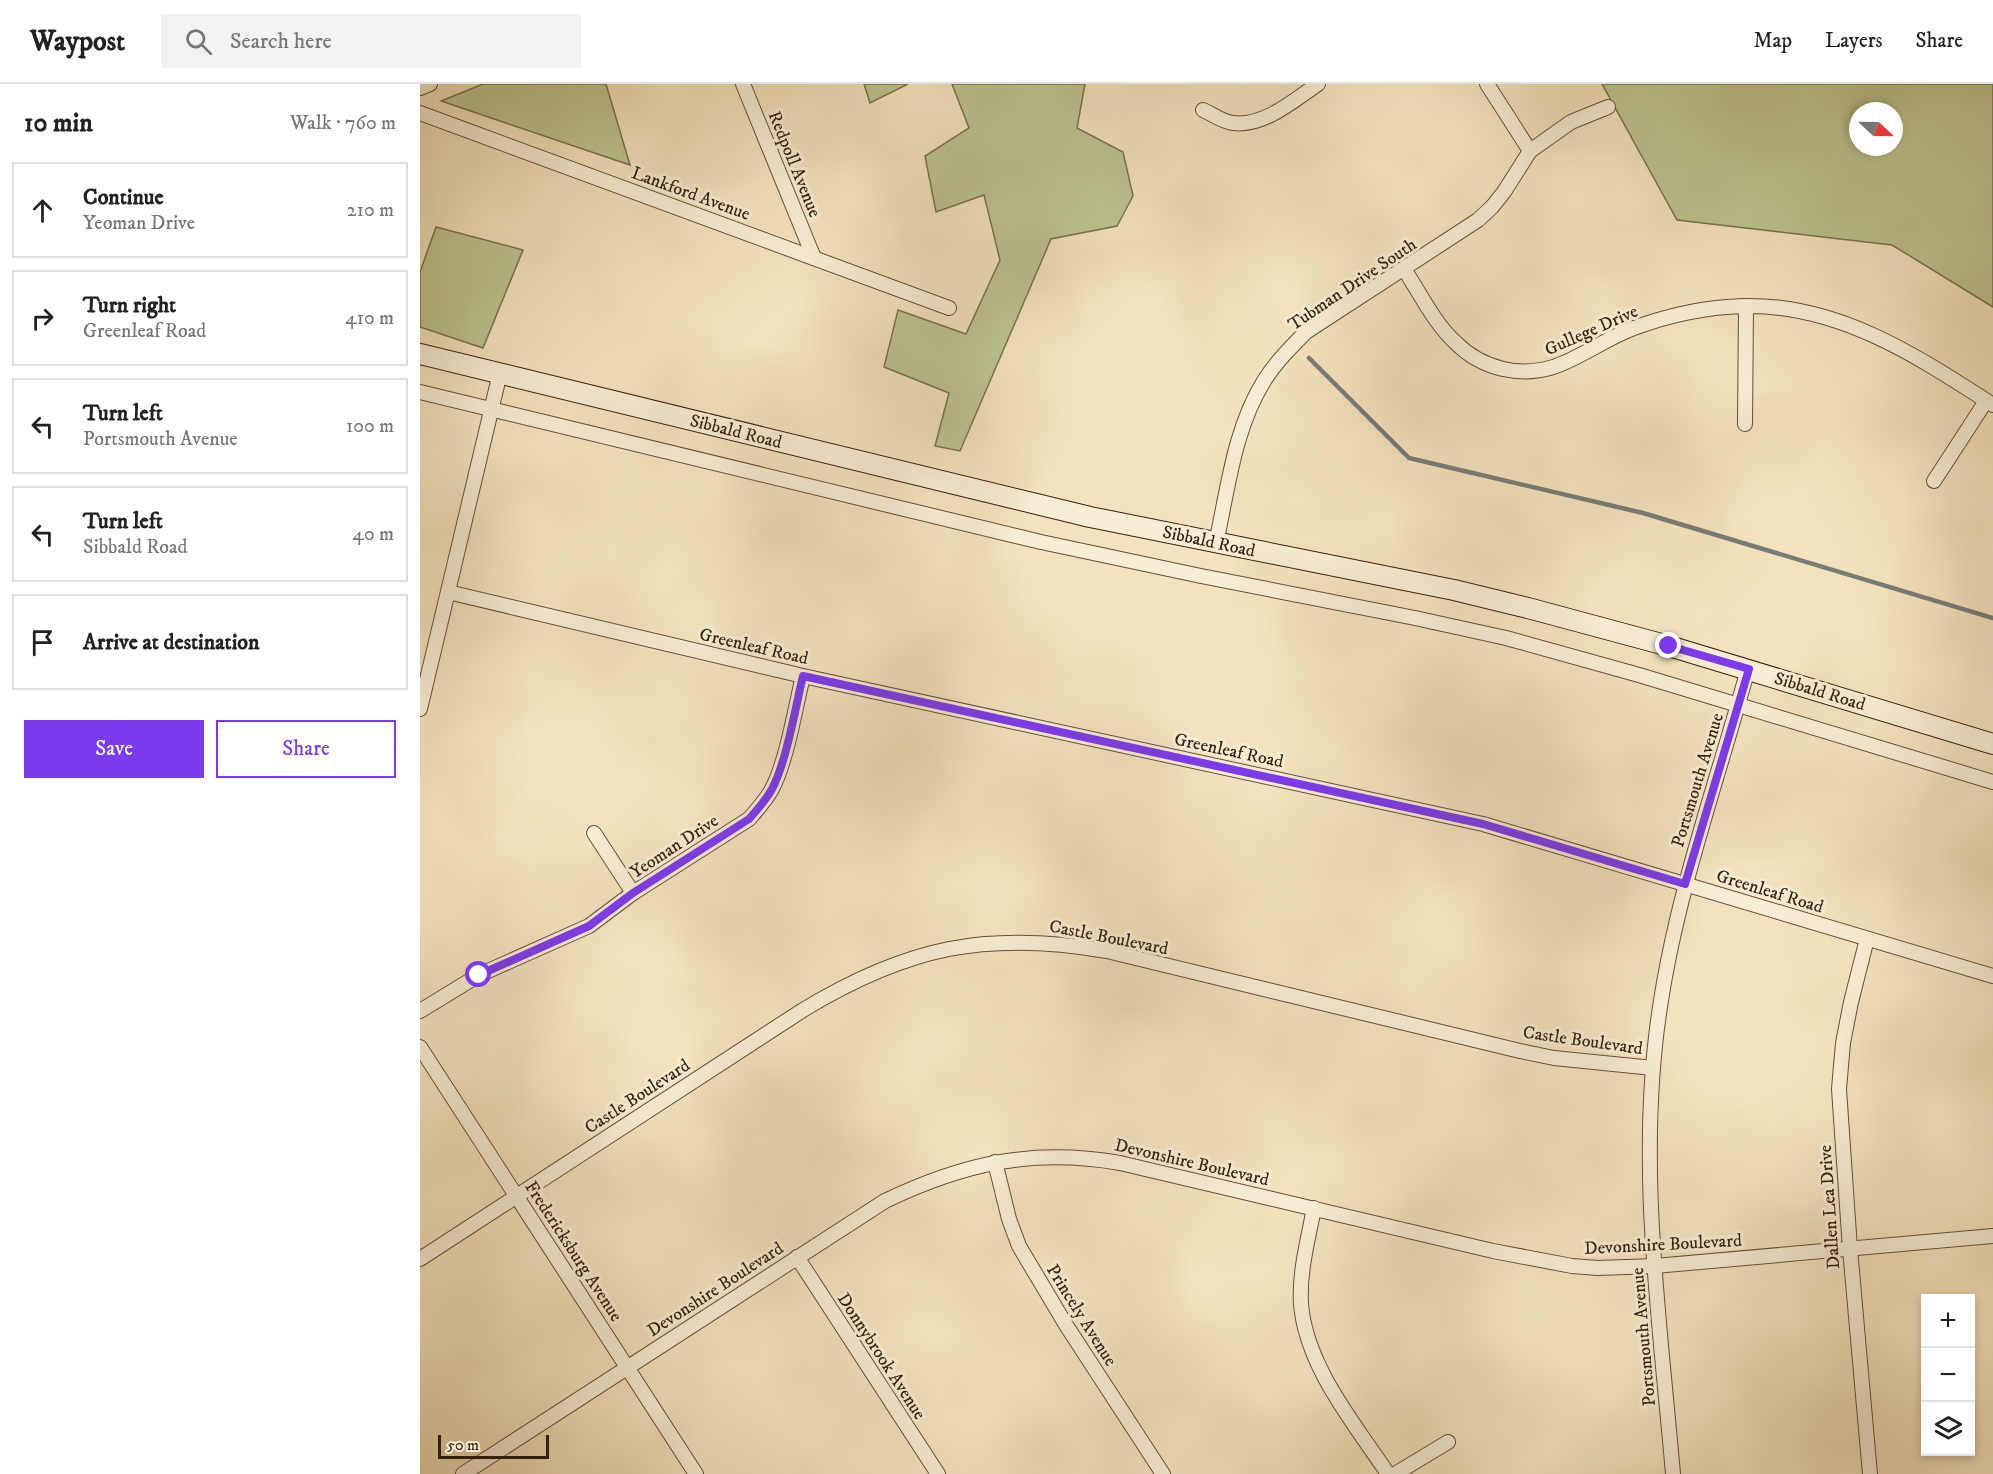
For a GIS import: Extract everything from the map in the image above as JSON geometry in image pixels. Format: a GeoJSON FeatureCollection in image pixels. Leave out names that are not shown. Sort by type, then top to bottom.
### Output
{"type":"FeatureCollection","features":[{"type":"Feature","properties":{"kind":"street"},"geometry":{"type":"LineString","coordinates":[[420,88],[430,84]]}},
{"type":"Feature","properties":{"kind":"street","name":"Redpoll Avenue"},"geometry":{"type":"LineString","coordinates":[[743,84],[814,258]]}},
{"type":"Feature","properties":{"kind":"street"},"geometry":{"type":"LineString","coordinates":[[1203,110],[1232,124],[1254,122],[1318,84]]}},
{"type":"Feature","properties":{"kind":"street"},"geometry":{"type":"LineString","coordinates":[[1487,84],[1530,151],[1571,122],[1608,107]]}},
{"type":"Feature","properties":{"kind":"street","name":"Lankford Avenue"},"geometry":{"type":"LineString","coordinates":[[420,113],[949,308]]}},
{"type":"Feature","properties":{"kind":"street","name":"Tubman Drive South"},"geometry":{"type":"LineString","coordinates":[[1216,543],[1242,429],[1250,406],[1265,379],[1285,354],[1306,333],[1485,213],[1504,192],[1530,151]]}},
{"type":"Feature","properties":{"kind":"street","name":"Gullege Drive"},"geometry":{"type":"LineString","coordinates":[[1404,269],[1456,344],[1473,357],[1494,367],[1533,373],[1571,360],[1606,340],[1664,318],[1709,308],[1746,306],[1784,308],[1846,323],[1883,339],[1910,353],[1990,403]]}},
{"type":"Feature","properties":{"kind":"street"},"geometry":{"type":"LineString","coordinates":[[1745,424],[1746,306]]}},
{"type":"Feature","properties":{"kind":"street","name":"Sibbald Road"},"geometry":{"type":"LineString","coordinates":[[420,354],[1090,517],[1454,590],[1528,608],[1749,669],[1993,744]]}},
{"type":"Feature","properties":{"kind":"street"},"geometry":{"type":"LineString","coordinates":[[420,709],[500,373]]}},
{"type":"Feature","properties":{"kind":"street"},"geometry":{"type":"LineString","coordinates":[[420,392],[1041,542],[1494,636],[1639,675],[1993,782]]}},
{"type":"Feature","properties":{"kind":"street"},"geometry":{"type":"LineString","coordinates":[[1934,481],[1990,403]]}},
{"type":"Feature","properties":{"kind":"street","name":"Greenleaf Road"},"geometry":{"type":"LineString","coordinates":[[448,592],[803,676],[1483,824],[1993,976]]}},
{"type":"Feature","properties":{"kind":"street","name":"Portsmouth Avenue"},"geometry":{"type":"LineString","coordinates":[[1673,1474],[1649,1167],[1653,1068],[1659,1007],[1685,884],[1749,669]]}},
{"type":"Feature","properties":{"kind":"street","name":"Yeoman Drive"},"geometry":{"type":"LineString","coordinates":[[420,1011],[479,975],[589,926],[633,893],[749,819],[762,805],[780,770],[803,676]]}},
{"type":"Feature","properties":{"kind":"street"},"geometry":{"type":"LineString","coordinates":[[594,833],[633,893]]}},
{"type":"Feature","properties":{"kind":"street","name":"Dallen Lea Drive"},"geometry":{"type":"LineString","coordinates":[[1867,939],[1843,1043],[1839,1089],[1850,1249],[1870,1474]]}},
{"type":"Feature","properties":{"kind":"street","name":"Castle Boulevard"},"geometry":{"type":"LineString","coordinates":[[420,1258],[837,989],[871,973],[936,951],[1003,942],[1034,942],[1107,951],[1520,1051],[1554,1058],[1653,1068]]}},
{"type":"Feature","properties":{"kind":"street","name":"Fredericksburg Avenue"},"geometry":{"type":"LineString","coordinates":[[420,1047],[696,1474]]}},
{"type":"Feature","properties":{"kind":"street","name":"Devonshire Boulevard"},"geometry":{"type":"LineString","coordinates":[[463,1474],[885,1201],[921,1183],[995,1162],[1033,1157],[1090,1158],[1173,1175],[1544,1262],[1598,1268],[1655,1266],[1993,1236]]}},
{"type":"Feature","properties":{"kind":"street","name":"Princely Avenue"},"geometry":{"type":"LineString","coordinates":[[995,1162],[1009,1219],[1019,1246],[1066,1325],[1163,1474]]}},
{"type":"Feature","properties":{"kind":"street"},"geometry":{"type":"LineString","coordinates":[[1314,1208],[1301,1273],[1301,1302],[1311,1350],[1326,1380],[1388,1474]]}},
{"type":"Feature","properties":{"kind":"street","name":"Donnybrook Avenue"},"geometry":{"type":"LineString","coordinates":[[797,1257],[938,1474]]}},
{"type":"Feature","properties":{"kind":"street"},"geometry":{"type":"LineString","coordinates":[[1395,1474],[1448,1442]]}},
{"type":"Feature","properties":{"kind":"green space"},"geometry":{"type":"Polygon","coordinates":[[[483,84],[606,84],[630,165],[441,101],[483,84]]]}},
{"type":"Feature","properties":{"kind":"green space"},"geometry":{"type":"Polygon","coordinates":[[[864,84],[908,84],[870,103],[864,84]]]}},
{"type":"Feature","properties":{"kind":"green space"},"geometry":{"type":"Polygon","coordinates":[[[952,84],[1085,84],[1077,128],[1123,152],[1133,196],[1117,226],[1051,239],[960,451],[935,446],[949,393],[884,367],[898,310],[966,334],[1000,260],[984,195],[936,212],[925,156],[969,128],[952,84]]]}},
{"type":"Feature","properties":{"kind":"green space"},"geometry":{"type":"Polygon","coordinates":[[[1602,84],[1993,84],[1993,307],[1892,245],[1677,220],[1602,84]]]}},
{"type":"Feature","properties":{"kind":"green space"},"geometry":{"type":"Polygon","coordinates":[[[436,227],[523,250],[483,348],[420,327],[420,272],[436,227]]]}},
{"type":"Feature","properties":{"kind":"waterway"},"geometry":{"type":"LineString","coordinates":[[1309,358],[1409,458],[1643,513],[1993,618]]}},
{"type":"Feature","properties":{"kind":"route"},"geometry":{"type":"LineString","coordinates":[[479,975],[589,926],[633,893],[749,819],[762,805],[780,770],[803,676],[1483,824],[1685,884],[1749,669],[1669,646]]}}]}
